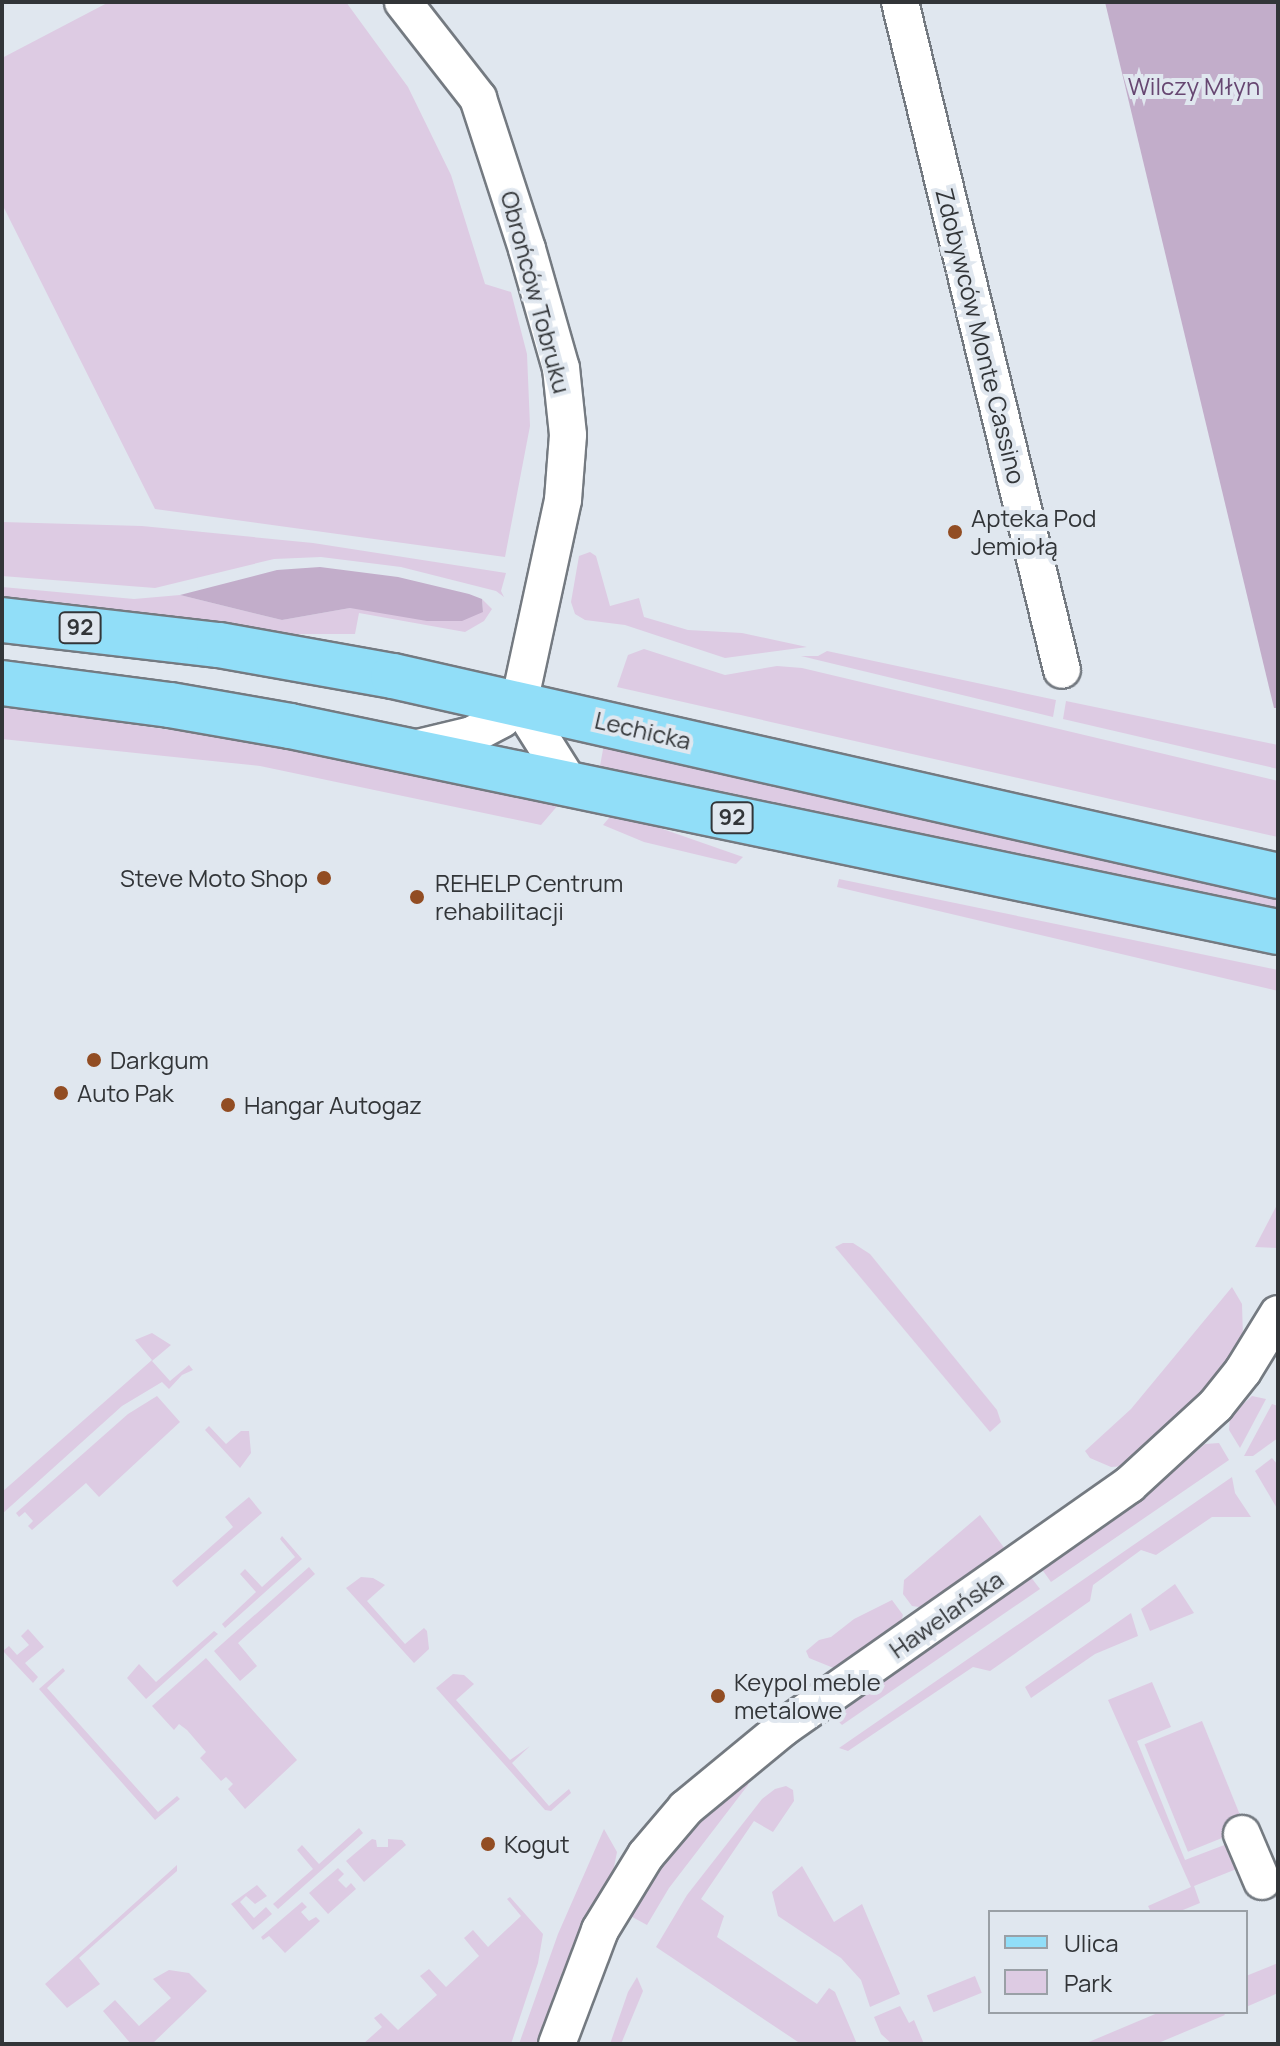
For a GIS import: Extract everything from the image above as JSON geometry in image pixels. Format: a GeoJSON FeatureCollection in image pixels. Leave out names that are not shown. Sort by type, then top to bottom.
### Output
{"type":"FeatureCollection","features":[{"type":"Feature","properties":{"kind":"main road","name":"Lechicka"},"geometry":{"type":"LineString","coordinates":[[2,620],[219,645],[393,676],[1278,876]]}},
{"type":"Feature","properties":{"kind":"main road","name":"92"},"geometry":{"type":"LineString","coordinates":[[2,683],[170,705],[411,749],[1278,932]]}},
{"type":"Feature","properties":{"kind":"street","name":"Obrońców Tobruku"},"geometry":{"type":"LineString","coordinates":[[403,2],[478,98],[531,264],[567,402],[563,500],[519,703]]}},
{"type":"Feature","properties":{"kind":"street","name":"Zdobywców Monte Cassino"},"geometry":{"type":"LineString","coordinates":[[900,2],[1062,670]]}},
{"type":"Feature","properties":{"kind":"street"},"geometry":{"type":"LineString","coordinates":[[411,749],[472,735],[502,719],[519,703],[570,784]]}},
{"type":"Feature","properties":{"kind":"street","name":"Hawelańska"},"geometry":{"type":"LineString","coordinates":[[557,2044],[580,1976],[606,1919],[656,1841],[686,1808],[783,1728],[1141,1475],[1216,1405],[1243,1371],[1278,1314]]}},
{"type":"Feature","properties":{"kind":"street"},"geometry":{"type":"LineString","coordinates":[[1242,1834],[1262,1881]]}},
{"type":"Feature","properties":{"kind":"green space"},"geometry":{"type":"Polygon","coordinates":[[[109,2],[346,2],[408,87],[451,175],[485,284],[511,292],[527,354],[530,426],[505,557],[155,509],[2,204],[2,58],[109,2]]]}},
{"type":"Feature","properties":{"kind":"green space","name":"Wilczy Młyn"},"geometry":{"type":"Polygon","coordinates":[[[1105,2],[1278,2],[1278,708],[1274,708],[1105,2]]]}},
{"type":"Feature","properties":{"kind":"green space"},"geometry":{"type":"Polygon","coordinates":[[[2,522],[142,526],[313,543],[506,573],[501,591],[504,597],[496,591],[401,567],[321,557],[274,559],[155,588],[2,576],[2,522]]]}},
{"type":"Feature","properties":{"kind":"green space"},"geometry":{"type":"Polygon","coordinates":[[[590,552],[596,556],[610,606],[639,598],[644,617],[688,630],[742,633],[807,647],[725,658],[625,625],[585,620],[575,614],[571,602],[579,556],[590,552]]]}},
{"type":"Feature","properties":{"kind":"green space"},"geometry":{"type":"Polygon","coordinates":[[[320,567],[398,577],[469,594],[482,599],[483,612],[462,621],[427,621],[350,608],[282,620],[180,595],[277,570],[320,567]]]}},
{"type":"Feature","properties":{"kind":"green space"},"geometry":{"type":"Polygon","coordinates":[[[2,587],[134,599],[180,595],[282,620],[350,608],[483,612],[482,599],[492,609],[484,621],[465,632],[359,613],[355,634],[269,634],[2,600],[2,587]]]}},
{"type":"Feature","properties":{"kind":"green space"},"geometry":{"type":"Polygon","coordinates":[[[644,649],[725,675],[777,666],[802,668],[1278,781],[1278,837],[617,687],[628,655],[644,649]]]}},
{"type":"Feature","properties":{"kind":"green space"},"geometry":{"type":"Polygon","coordinates":[[[827,651],[1056,700],[1053,717],[801,656],[818,656],[827,651]]]}},
{"type":"Feature","properties":{"kind":"green space"},"geometry":{"type":"Polygon","coordinates":[[[1066,701],[1278,745],[1278,769],[1063,719],[1066,701]]]}},
{"type":"Feature","properties":{"kind":"green space"},"geometry":{"type":"Polygon","coordinates":[[[2,706],[234,739],[559,804],[541,825],[260,766],[2,739],[2,706]]]}},
{"type":"Feature","properties":{"kind":"green space"},"geometry":{"type":"Polygon","coordinates":[[[604,744],[1278,896],[1278,911],[1271,907],[632,778],[633,774],[628,773],[627,777],[600,766],[604,744]]]}},
{"type":"Feature","properties":{"kind":"green space"},"geometry":{"type":"Polygon","coordinates":[[[614,812],[743,857],[736,864],[644,842],[603,825],[614,812]]]}},
{"type":"Feature","properties":{"kind":"green space"},"geometry":{"type":"Polygon","coordinates":[[[839,879],[1278,970],[1278,991],[837,887],[839,879]]]}},
{"type":"Feature","properties":{"kind":"green space"},"geometry":{"type":"Polygon","coordinates":[[[1278,1203],[1278,1248],[1255,1247],[1278,1203]]]}},
{"type":"Feature","properties":{"kind":"green space"},"geometry":{"type":"Polygon","coordinates":[[[853,1243],[870,1254],[997,1410],[1001,1422],[990,1432],[835,1247],[853,1243]]]}},
{"type":"Feature","properties":{"kind":"green space"},"geometry":{"type":"Polygon","coordinates":[[[1232,1287],[1242,1304],[1243,1338],[1212,1388],[1125,1466],[1111,1467],[1090,1458],[1085,1451],[1131,1409],[1232,1287]]]}},
{"type":"Feature","properties":{"kind":"green space"},"geometry":{"type":"Polygon","coordinates":[[[152,1333],[171,1345],[152,1361],[170,1381],[189,1365],[193,1370],[182,1375],[169,1389],[162,1382],[122,1406],[2,1514],[2,1492],[152,1360],[135,1340],[152,1333]]]}},
{"type":"Feature","properties":{"kind":"green space"},"geometry":{"type":"Polygon","coordinates":[[[157,1396],[180,1422],[99,1497],[86,1483],[32,1530],[28,1526],[33,1521],[25,1512],[19,1517],[16,1513],[128,1414],[157,1396]]]}},
{"type":"Feature","properties":{"kind":"green space"},"geometry":{"type":"Polygon","coordinates":[[[1252,1396],[1266,1399],[1240,1448],[1229,1430],[1230,1416],[1252,1396]]]}},
{"type":"Feature","properties":{"kind":"green space"},"geometry":{"type":"Polygon","coordinates":[[[1272,1404],[1278,1406],[1278,1438],[1253,1456],[1244,1456],[1272,1404]]]}},
{"type":"Feature","properties":{"kind":"green space"},"geometry":{"type":"Polygon","coordinates":[[[209,1426],[226,1444],[241,1431],[249,1431],[251,1453],[240,1468],[205,1430],[209,1426]]]}},
{"type":"Feature","properties":{"kind":"green space"},"geometry":{"type":"Polygon","coordinates":[[[1219,1443],[1229,1460],[1051,1582],[1041,1568],[1161,1482],[1205,1444],[1219,1443]]]}},
{"type":"Feature","properties":{"kind":"green space"},"geometry":{"type":"Polygon","coordinates":[[[1272,1458],[1278,1465],[1278,1510],[1255,1471],[1272,1458]]]}},
{"type":"Feature","properties":{"kind":"green space"},"geometry":{"type":"Polygon","coordinates":[[[1232,1477],[1235,1493],[1251,1517],[1212,1517],[1156,1555],[1141,1550],[1093,1585],[1090,1601],[990,1671],[973,1667],[848,1751],[839,1748],[1232,1477]]]}},
{"type":"Feature","properties":{"kind":"green space"},"geometry":{"type":"Polygon","coordinates":[[[249,1497],[262,1513],[177,1587],[172,1581],[233,1527],[225,1517],[249,1497]]]}},
{"type":"Feature","properties":{"kind":"green space"},"geometry":{"type":"Polygon","coordinates":[[[980,1515],[1005,1549],[926,1608],[912,1606],[903,1594],[904,1580],[980,1515]]]}},
{"type":"Feature","properties":{"kind":"green space"},"geometry":{"type":"Polygon","coordinates":[[[282,1536],[302,1559],[225,1628],[222,1624],[256,1592],[240,1574],[245,1569],[262,1587],[295,1557],[280,1539],[282,1536]]]}},
{"type":"Feature","properties":{"kind":"green space"},"geometry":{"type":"Polygon","coordinates":[[[309,1567],[315,1574],[238,1643],[257,1666],[240,1681],[214,1651],[309,1567]]]}},
{"type":"Feature","properties":{"kind":"green space"},"geometry":{"type":"Polygon","coordinates":[[[1030,1576],[1040,1589],[842,1725],[836,1719],[865,1692],[1030,1576]]]}},
{"type":"Feature","properties":{"kind":"green space"},"geometry":{"type":"Polygon","coordinates":[[[361,1577],[373,1578],[385,1585],[367,1601],[405,1644],[424,1628],[427,1631],[429,1649],[414,1663],[346,1588],[361,1577]]]}},
{"type":"Feature","properties":{"kind":"green space"},"geometry":{"type":"Polygon","coordinates":[[[1175,1584],[1194,1613],[1150,1631],[1141,1609],[1175,1584]]]}},
{"type":"Feature","properties":{"kind":"green space"},"geometry":{"type":"Polygon","coordinates":[[[892,1600],[903,1615],[900,1625],[836,1669],[809,1658],[806,1651],[819,1640],[831,1637],[854,1619],[892,1600]]]}},
{"type":"Feature","properties":{"kind":"green space"},"geometry":{"type":"Polygon","coordinates":[[[1131,1613],[1138,1636],[1095,1654],[1031,1698],[1025,1687],[1131,1613]]]}},
{"type":"Feature","properties":{"kind":"green space"},"geometry":{"type":"Polygon","coordinates":[[[28,1629],[44,1647],[25,1663],[38,1677],[33,1683],[3,1651],[9,1646],[17,1655],[29,1645],[21,1636],[28,1629]]]}},
{"type":"Feature","properties":{"kind":"green space"},"geometry":{"type":"Polygon","coordinates":[[[214,1631],[218,1634],[146,1699],[127,1678],[139,1664],[156,1682],[214,1631]]]}},
{"type":"Feature","properties":{"kind":"green space"},"geometry":{"type":"Polygon","coordinates":[[[206,1658],[297,1760],[245,1809],[228,1789],[233,1784],[226,1777],[221,1781],[200,1758],[206,1752],[187,1730],[179,1724],[174,1730],[152,1706],[206,1658]]]}},
{"type":"Feature","properties":{"kind":"green space"},"geometry":{"type":"Polygon","coordinates":[[[63,1668],[65,1671],[47,1688],[158,1812],[177,1796],[180,1799],[155,1820],[39,1689],[63,1668]]]}},
{"type":"Feature","properties":{"kind":"green space"},"geometry":{"type":"Polygon","coordinates":[[[453,1674],[464,1675],[474,1684],[456,1700],[510,1760],[530,1746],[512,1763],[549,1806],[569,1789],[571,1793],[551,1811],[545,1810],[436,1688],[453,1674]]]}},
{"type":"Feature","properties":{"kind":"green space"},"geometry":{"type":"Polygon","coordinates":[[[1152,1682],[1171,1727],[1137,1741],[1185,1860],[1235,1841],[1239,1868],[1194,1886],[1200,1903],[1183,1910],[1150,1910],[1148,1906],[1191,1887],[1108,1700],[1152,1682]]]}},
{"type":"Feature","properties":{"kind":"green space"},"geometry":{"type":"Polygon","coordinates":[[[1202,1721],[1245,1829],[1188,1852],[1145,1744],[1202,1721]]]}},
{"type":"Feature","properties":{"kind":"green space"},"geometry":{"type":"Polygon","coordinates":[[[750,1774],[748,1785],[669,1888],[647,1925],[625,1913],[680,1837],[750,1774]]]}},
{"type":"Feature","properties":{"kind":"green space"},"geometry":{"type":"Polygon","coordinates":[[[786,1786],[793,1790],[794,1801],[773,1832],[754,1821],[701,1899],[724,1916],[717,1937],[817,2004],[829,1988],[835,1992],[857,2044],[801,2044],[656,1947],[687,1895],[762,1799],[775,1789],[786,1786]]]}},
{"type":"Feature","properties":{"kind":"green space"},"geometry":{"type":"Polygon","coordinates":[[[359,1828],[363,1833],[278,1909],[273,1904],[313,1869],[297,1850],[302,1845],[319,1864],[359,1828]]]}},
{"type":"Feature","properties":{"kind":"green space"},"geometry":{"type":"Polygon","coordinates":[[[604,1829],[617,1852],[613,1872],[577,1938],[540,2044],[519,2044],[558,1934],[604,1829]]]}},
{"type":"Feature","properties":{"kind":"green space"},"geometry":{"type":"Polygon","coordinates":[[[372,1839],[376,1840],[377,1847],[388,1847],[388,1839],[402,1840],[406,1845],[364,1882],[346,1861],[372,1839]]]}},
{"type":"Feature","properties":{"kind":"green space"},"geometry":{"type":"Polygon","coordinates":[[[177,1865],[177,1871],[79,1958],[100,1984],[67,2008],[45,1984],[177,1865]]]}},
{"type":"Feature","properties":{"kind":"green space"},"geometry":{"type":"Polygon","coordinates":[[[802,1866],[834,1922],[862,1904],[900,1994],[870,2007],[861,1980],[841,1958],[778,1916],[772,1892],[802,1866]]]}},
{"type":"Feature","properties":{"kind":"green space"},"geometry":{"type":"Polygon","coordinates":[[[338,1868],[344,1874],[338,1880],[346,1888],[351,1883],[356,1889],[328,1914],[309,1893],[338,1868]]]}},
{"type":"Feature","properties":{"kind":"green space"},"geometry":{"type":"Polygon","coordinates":[[[257,1885],[267,1896],[255,1904],[246,1896],[240,1902],[254,1918],[266,1907],[272,1914],[253,1930],[231,1904],[257,1885]]]}},
{"type":"Feature","properties":{"kind":"green space"},"geometry":{"type":"Polygon","coordinates":[[[510,1897],[543,1934],[538,1963],[511,2044],[363,2044],[382,2027],[374,2018],[381,2013],[398,2030],[437,1995],[420,1976],[429,1969],[446,1987],[479,1956],[464,1938],[473,1930],[488,1947],[521,1916],[507,1899],[510,1897]]]}},
{"type":"Feature","properties":{"kind":"green space"},"geometry":{"type":"Polygon","coordinates":[[[302,1902],[307,1907],[301,1912],[309,1921],[316,1917],[320,1921],[285,1953],[269,1936],[263,1940],[261,1937],[302,1902]]]}},
{"type":"Feature","properties":{"kind":"green space"},"geometry":{"type":"Polygon","coordinates":[[[1278,1963],[1278,1993],[1248,2006],[1248,1975],[1278,1963]]]}},
{"type":"Feature","properties":{"kind":"green space"},"geometry":{"type":"Polygon","coordinates":[[[169,1970],[189,1973],[207,1991],[152,2044],[131,2044],[103,2011],[115,2000],[139,2026],[171,1998],[153,1979],[169,1970]]]}},
{"type":"Feature","properties":{"kind":"green space"},"geometry":{"type":"Polygon","coordinates":[[[975,1976],[982,1993],[934,2012],[927,1995],[975,1976]]]}},
{"type":"Feature","properties":{"kind":"green space"},"geometry":{"type":"Polygon","coordinates":[[[637,1977],[643,1991],[621,2044],[610,2044],[628,1992],[637,1977]]]}},
{"type":"Feature","properties":{"kind":"green space"},"geometry":{"type":"Polygon","coordinates":[[[900,2006],[909,2023],[914,2020],[924,2044],[892,2044],[881,2034],[874,2017],[900,2006]]]}},
{"type":"Feature","properties":{"kind":"green space"},"geometry":{"type":"Polygon","coordinates":[[[1155,2014],[1225,2015],[1156,2044],[1084,2044],[1155,2014]]]}},
{"type":"Feature","properties":{"kind":"place","name":"Apteka Pod Jemiołą"},"geometry":{"type":"Point","coordinates":[955,532]}},
{"type":"Feature","properties":{"kind":"place","name":"Steve Moto Shop"},"geometry":{"type":"Point","coordinates":[324,878]}},
{"type":"Feature","properties":{"kind":"place","name":"REHELP Centrum rehabilitacji"},"geometry":{"type":"Point","coordinates":[417,897]}},
{"type":"Feature","properties":{"kind":"place","name":"Darkgum"},"geometry":{"type":"Point","coordinates":[94,1060]}},
{"type":"Feature","properties":{"kind":"place","name":"Auto Pak"},"geometry":{"type":"Point","coordinates":[61,1093]}},
{"type":"Feature","properties":{"kind":"place","name":"Hangar Autogaz"},"geometry":{"type":"Point","coordinates":[228,1105]}},
{"type":"Feature","properties":{"kind":"place","name":"Keypol meble metalowe"},"geometry":{"type":"Point","coordinates":[718,1696]}},
{"type":"Feature","properties":{"kind":"place","name":"Kogut"},"geometry":{"type":"Point","coordinates":[488,1844]}}]}
